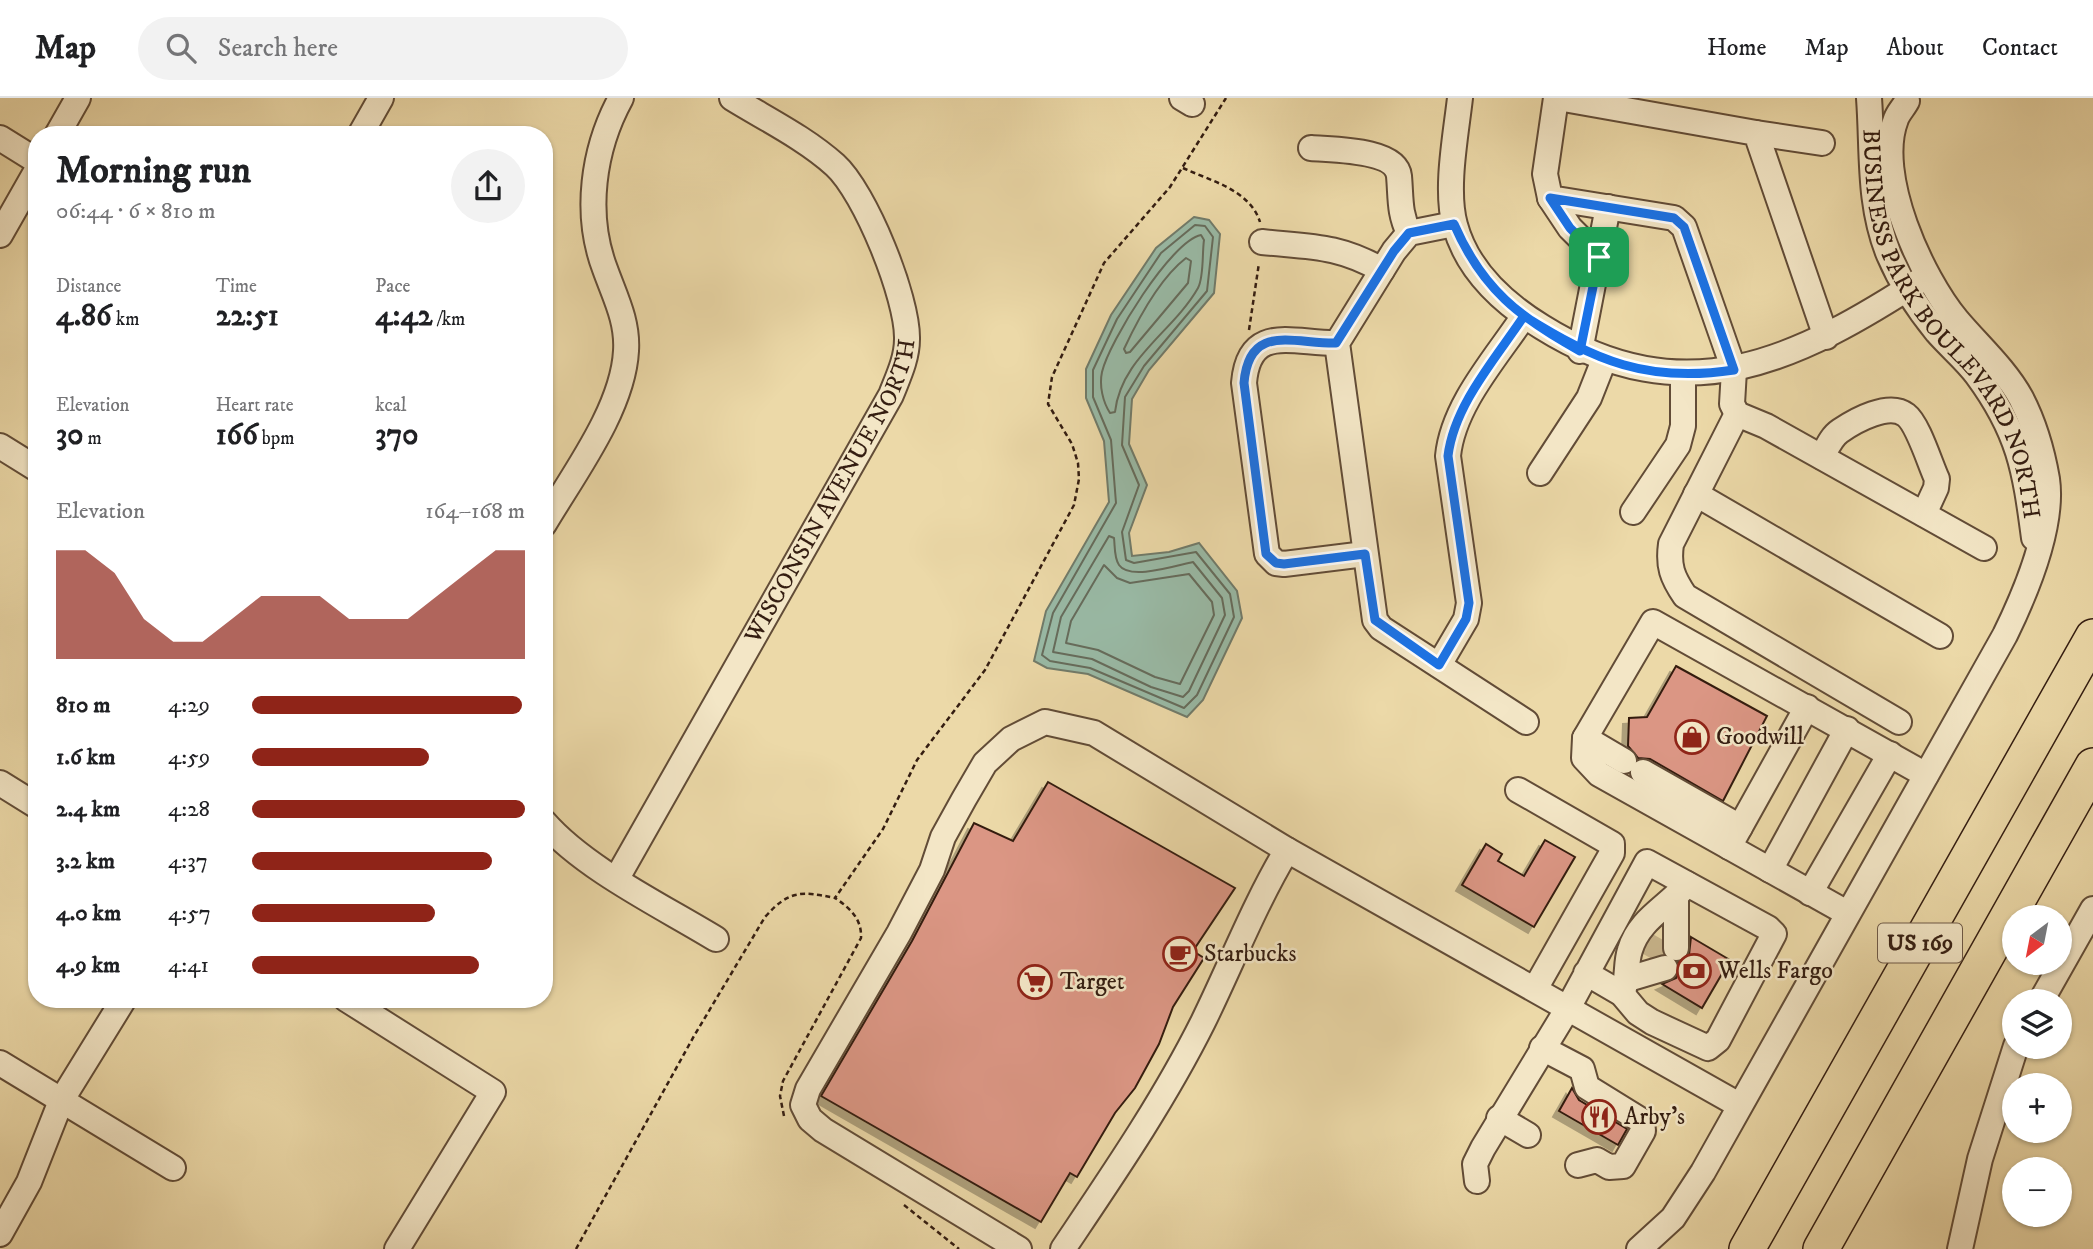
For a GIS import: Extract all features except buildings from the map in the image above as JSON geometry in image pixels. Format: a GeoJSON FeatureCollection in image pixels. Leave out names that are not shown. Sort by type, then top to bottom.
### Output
{"type":"FeatureCollection","features":[{"type":"Feature","properties":{"kind":"highway","name":"US 169"},"geometry":{"type":"LineString","coordinates":[[1747,1249],[2093,637]]}},
{"type":"Feature","properties":{"kind":"highway","name":"US 169"},"geometry":{"type":"LineString","coordinates":[[1821,1249],[2093,766]]}},
{"type":"Feature","properties":{"kind":"street"},"geometry":{"type":"LineString","coordinates":[[62,126],[78,98]]}},
{"type":"Feature","properties":{"kind":"street"},"geometry":{"type":"LineString","coordinates":[[365,126],[381,98]]}},
{"type":"Feature","properties":{"kind":"street"},"geometry":{"type":"LineString","coordinates":[[553,508],[611,408],[622,380],[626,352],[625,323],[599,246],[594,200],[597,161],[606,124],[621,98]]}},
{"type":"Feature","properties":{"kind":"street","name":"WISCONSIN AVENUE NORTH"},"geometry":{"type":"LineString","coordinates":[[617,878],[891,395],[902,368],[908,339],[895,280],[852,184],[827,159],[732,98]]}},
{"type":"Feature","properties":{"kind":"street"},"geometry":{"type":"LineString","coordinates":[[1460,98],[1452,187],[1454,224],[1480,274],[1499,296],[1524,316],[1580,351],[1641,370],[1683,374],[1734,370],[1826,337],[1927,276]]}},
{"type":"Feature","properties":{"kind":"street"},"geometry":{"type":"LineString","coordinates":[[1599,257],[1570,228],[1550,198],[1545,174],[1557,98],[1822,144]]}},
{"type":"Feature","properties":{"kind":"street","name":"BUSINESS PARK BOULEVARD NORTH"},"geometry":{"type":"LineString","coordinates":[[1868,98],[1870,171],[1876,212],[1889,255],[1906,289],[1937,331],[1976,374],[2008,424],[2022,456],[2036,552]]}},
{"type":"Feature","properties":{"kind":"street"},"geometry":{"type":"LineString","coordinates":[[1877,98],[1886,102],[1911,100]]}},
{"type":"Feature","properties":{"kind":"street","name":"BUSINESS PARK BOULEVARD NORTH"},"geometry":{"type":"LineString","coordinates":[[1639,1249],[1673,1218],[1703,1172],[2005,635],[2025,595],[2047,520],[2047,481],[2036,430],[2020,396],[1992,358],[1957,320],[1927,276],[1908,234],[1894,179],[1892,139],[1896,118],[1911,100]]}},
{"type":"Feature","properties":{"kind":"street"},"geometry":{"type":"LineString","coordinates":[[1756,133],[1826,337]]}},
{"type":"Feature","properties":{"kind":"street"},"geometry":{"type":"LineString","coordinates":[[0,138],[28,155]]}},
{"type":"Feature","properties":{"kind":"street"},"geometry":{"type":"LineString","coordinates":[[1311,148],[1376,155],[1392,163],[1398,170],[1401,217],[1409,233]]}},
{"type":"Feature","properties":{"kind":"street"},"geometry":{"type":"LineString","coordinates":[[0,235],[28,186]]}},
{"type":"Feature","properties":{"kind":"street"},"geometry":{"type":"LineString","coordinates":[[1550,198],[1674,218],[1684,227],[1734,370],[1732,404],[1737,414],[1766,426],[1984,548]]}},
{"type":"Feature","properties":{"kind":"street"},"geometry":{"type":"LineString","coordinates":[[1580,351],[1608,207]]}},
{"type":"Feature","properties":{"kind":"street"},"geometry":{"type":"LineString","coordinates":[[1454,224],[1409,233],[1336,343],[1365,554],[1375,620],[1527,722]]}},
{"type":"Feature","properties":{"kind":"street"},"geometry":{"type":"LineString","coordinates":[[1262,242],[1339,250],[1354,254],[1382,270]]}},
{"type":"Feature","properties":{"kind":"street"},"geometry":{"type":"LineString","coordinates":[[1439,665],[1466,619],[1469,603],[1448,456],[1450,436],[1460,415],[1524,316]]}},
{"type":"Feature","properties":{"kind":"street"},"geometry":{"type":"LineString","coordinates":[[1336,343],[1278,340],[1264,342],[1249,355],[1245,367],[1244,383],[1266,554],[1276,563],[1284,564],[1365,554]]}},
{"type":"Feature","properties":{"kind":"street"},"geometry":{"type":"LineString","coordinates":[[1539,473],[1589,398],[1604,360]]}},
{"type":"Feature","properties":{"kind":"street"},"geometry":{"type":"LineString","coordinates":[[1633,512],[1678,445],[1683,426],[1683,374]]}},
{"type":"Feature","properties":{"kind":"street"},"geometry":{"type":"LineString","coordinates":[[1822,457],[1839,431],[1881,411],[1893,410],[1906,415],[1913,424],[1937,479],[1936,488],[1924,514]]}},
{"type":"Feature","properties":{"kind":"street"},"geometry":{"type":"LineString","coordinates":[[1737,414],[1671,544],[1668,563],[1673,579],[1685,596],[1899,722]]}},
{"type":"Feature","properties":{"kind":"street"},"geometry":{"type":"LineString","coordinates":[[0,446],[28,463]]}},
{"type":"Feature","properties":{"kind":"street"},"geometry":{"type":"LineString","coordinates":[[1696,494],[1940,636]]}},
{"type":"Feature","properties":{"kind":"street"},"geometry":{"type":"LineString","coordinates":[[1734,837],[1600,774],[1584,758],[1585,738],[1653,622],[1926,775]]}},
{"type":"Feature","properties":{"kind":"street"},"geometry":{"type":"LineString","coordinates":[[1772,687],[1788,657]]}},
{"type":"Feature","properties":{"kind":"street"},"geometry":{"type":"LineString","coordinates":[[1734,837],[1807,706]]}},
{"type":"Feature","properties":{"kind":"street"},"geometry":{"type":"LineString","coordinates":[[1019,1249],[823,1130],[810,1119],[803,1105],[808,1089],[904,923],[932,870],[943,837],[985,763],[1011,739],[1045,722],[1094,733],[1287,850],[1739,1105]]}},
{"type":"Feature","properties":{"kind":"street"},"geometry":{"type":"LineString","coordinates":[[1769,870],[1847,729]]}},
{"type":"Feature","properties":{"kind":"street"},"geometry":{"type":"LineString","coordinates":[[1585,738],[1633,767],[1734,837],[1769,870],[1847,913]]}},
{"type":"Feature","properties":{"kind":"street"},"geometry":{"type":"LineString","coordinates":[[1810,893],[1890,754]]}},
{"type":"Feature","properties":{"kind":"street"},"geometry":{"type":"LineString","coordinates":[[0,783],[28,800]]}},
{"type":"Feature","properties":{"kind":"street"},"geometry":{"type":"LineString","coordinates":[[1518,790],[1647,862],[1681,891],[1768,928],[1774,939],[1712,1047],[1703,1047],[1638,1013],[1625,986],[1629,951],[1644,924],[1681,891]]}},
{"type":"Feature","properties":{"kind":"street"},"geometry":{"type":"LineString","coordinates":[[553,830],[566,844],[617,878],[716,939]]}},
{"type":"Feature","properties":{"kind":"street"},"geometry":{"type":"LineString","coordinates":[[1535,989],[1612,852],[1612,844]]}},
{"type":"Feature","properties":{"kind":"street"},"geometry":{"type":"LineString","coordinates":[[1063,1249],[1130,1150],[1202,1024],[1264,889],[1287,850]]}},
{"type":"Feature","properties":{"kind":"street"},"geometry":{"type":"LineString","coordinates":[[1477,1181],[1475,1164],[1499,1118],[1568,1008],[1647,862]]}},
{"type":"Feature","properties":{"kind":"street"},"geometry":{"type":"LineString","coordinates":[[1625,986],[1664,954],[1681,891]]}},
{"type":"Feature","properties":{"kind":"street"},"geometry":{"type":"LineString","coordinates":[[2048,989],[2093,909]]}},
{"type":"Feature","properties":{"kind":"street"},"geometry":{"type":"LineString","coordinates":[[1587,973],[1625,986]]}},
{"type":"Feature","properties":{"kind":"street"},"geometry":{"type":"LineString","coordinates":[[0,1234],[29,1182],[61,1101],[118,1008]]}},
{"type":"Feature","properties":{"kind":"street"},"geometry":{"type":"LineString","coordinates":[[360,1008],[493,1092],[397,1249]]}},
{"type":"Feature","properties":{"kind":"street"},"geometry":{"type":"LineString","coordinates":[[1638,1048],[1652,1021]]}},
{"type":"Feature","properties":{"kind":"street"},"geometry":{"type":"LineString","coordinates":[[1542,1048],[1582,1069],[1587,1087],[1642,1121],[1643,1131],[1623,1166],[1609,1167],[1597,1160],[1578,1165]]}},
{"type":"Feature","properties":{"kind":"street"},"geometry":{"type":"LineString","coordinates":[[1960,1249],[1980,1159],[2012,1059]]}},
{"type":"Feature","properties":{"kind":"street"},"geometry":{"type":"LineString","coordinates":[[0,1063],[173,1168]]}},
{"type":"Feature","properties":{"kind":"street"},"geometry":{"type":"LineString","coordinates":[[1499,1118],[1528,1135]]}},
{"type":"Feature","properties":{"kind":"path"},"geometry":{"type":"LineString","coordinates":[[835,898],[883,829],[917,760],[985,670],[1066,521],[1076,495],[1078,463],[1072,444],[1048,404],[1052,377],[1104,263],[1170,187],[1226,98]]}},
{"type":"Feature","properties":{"kind":"path"},"geometry":{"type":"LineString","coordinates":[[576,1249],[694,1036],[765,917],[779,902],[795,894],[835,898],[849,907],[857,918],[861,938],[783,1081],[781,1108],[786,1121]]}},
{"type":"Feature","properties":{"kind":"path"},"geometry":{"type":"LineString","coordinates":[[903,1203],[959,1249]]}},
{"type":"Feature","properties":{"kind":"water"},"geometry":{"type":"Polygon","coordinates":[[[1194,217],[1209,220],[1220,234],[1214,293],[1149,370],[1132,399],[1129,444],[1147,485],[1129,533],[1132,556],[1169,552],[1199,543],[1237,591],[1242,618],[1203,700],[1187,717],[1088,674],[1047,668],[1034,661],[1046,611],[1109,502],[1104,441],[1086,398],[1086,369],[1111,315],[1156,248],[1194,217]]]}},
{"type":"Feature","properties":{"kind":"tunnel"},"geometry":{"type":"LineString","coordinates":[[1652,959],[1663,940]]}},
{"type":"Feature","properties":{"kind":"place","name":"Goodwill"},"geometry":{"type":"Point","coordinates":[1692,737]}},
{"type":"Feature","properties":{"kind":"place","name":"Starbucks"},"geometry":{"type":"Point","coordinates":[1180,954]}},
{"type":"Feature","properties":{"kind":"place","name":"Wells Fargo"},"geometry":{"type":"Point","coordinates":[1694,971]}},
{"type":"Feature","properties":{"kind":"place","name":"Target"},"geometry":{"type":"Point","coordinates":[1035,982]}},
{"type":"Feature","properties":{"kind":"place","name":"Arby's"},"geometry":{"type":"Point","coordinates":[1599,1117]}},
{"type":"Feature","properties":{"kind":"route"},"geometry":{"type":"LineString","coordinates":[[1599,257],[1570,228],[1550,198],[1674,218],[1684,227],[1734,370],[1683,374],[1641,370],[1580,351],[1570,345],[1524,316],[1460,415],[1450,436],[1448,456],[1469,603],[1466,619],[1439,665],[1381,628],[1375,620],[1365,554],[1284,564],[1276,563],[1266,554],[1244,383],[1249,355],[1257,347],[1264,342],[1278,340],[1336,343],[1394,251],[1409,233],[1454,224],[1465,250],[1480,274],[1499,296],[1524,316],[1580,351],[1599,257]]}}]}
